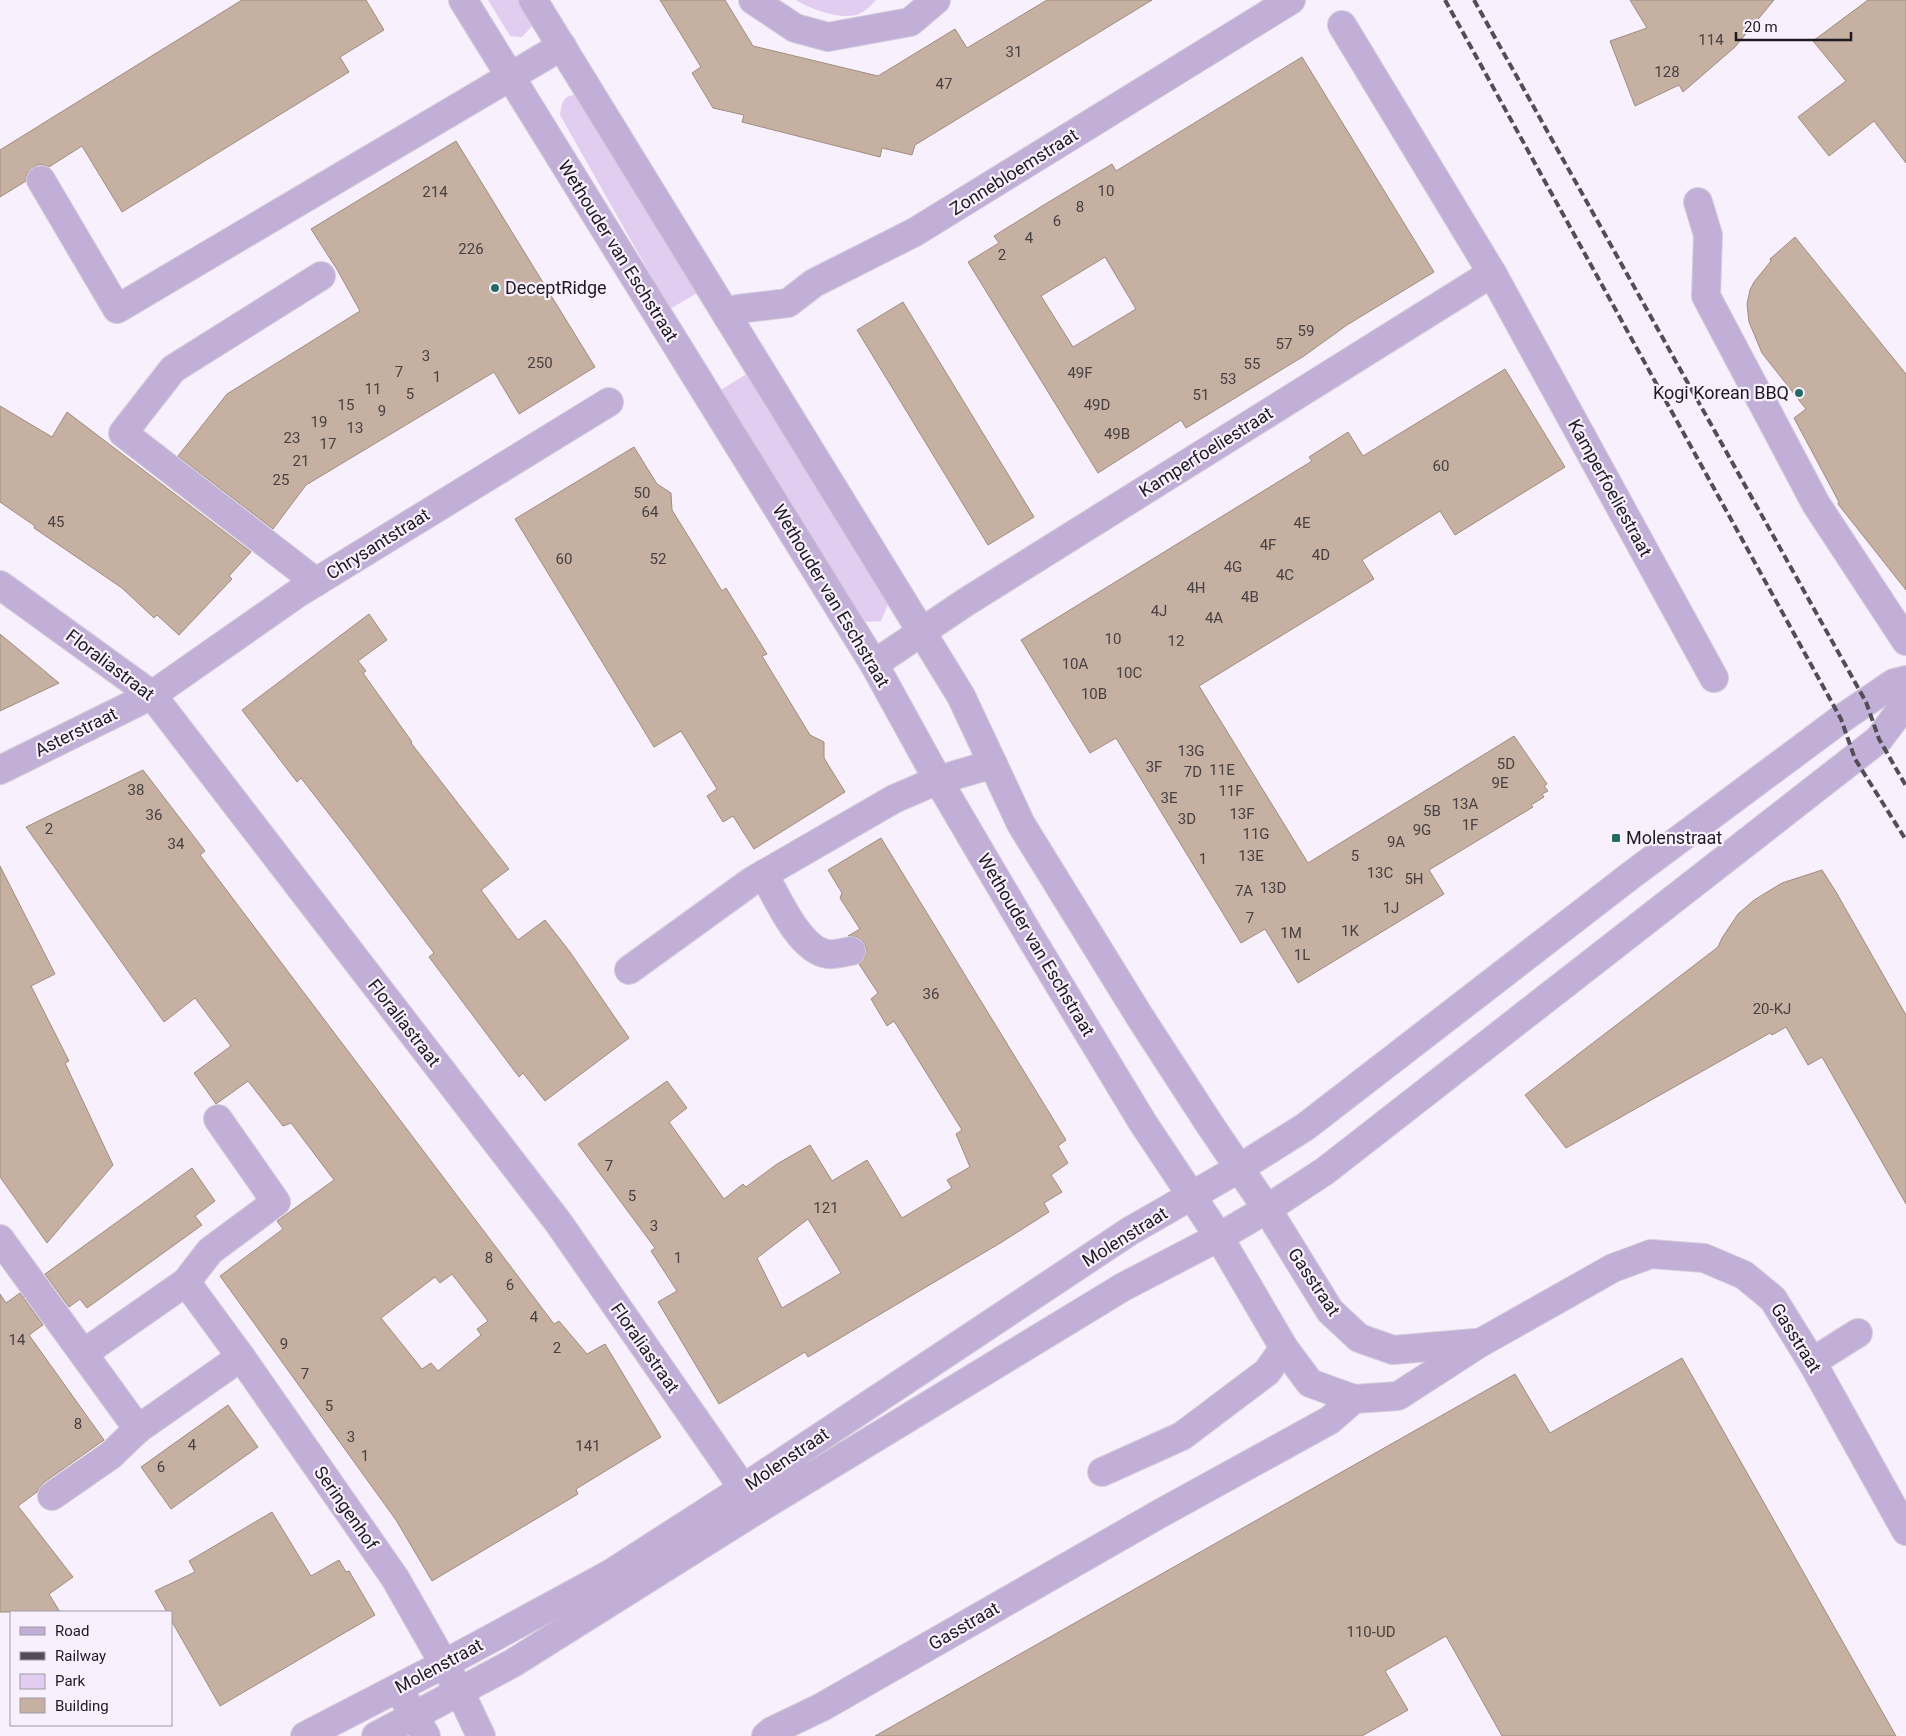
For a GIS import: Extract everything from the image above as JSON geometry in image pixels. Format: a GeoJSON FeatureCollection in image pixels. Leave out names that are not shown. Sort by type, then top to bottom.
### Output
{"type":"FeatureCollection","features":[{"type":"Feature","properties":{"kind":"street","name":"Wethouder van Eschstraat"},"geometry":{"type":"LineString","coordinates":[[463,0],[874,664],[938,780],[1028,934],[1144,1123],[1192,1196]]}},
{"type":"Feature","properties":{"kind":"street"},"geometry":{"type":"LineString","coordinates":[[534,0],[961,696],[1021,824],[1140,1017],[1238,1169]]}},
{"type":"Feature","properties":{"kind":"street"},"geometry":{"type":"LineString","coordinates":[[753,0],[795,28],[828,37],[910,22],[936,0]]}},
{"type":"Feature","properties":{"kind":"street","name":"Zonnebloemstraat"},"geometry":{"type":"LineString","coordinates":[[727,316],[738,309],[788,303],[814,283],[915,232],[1291,0]]}},
{"type":"Feature","properties":{"kind":"street","name":"Kamperfoeliestraat"},"geometry":{"type":"LineString","coordinates":[[1342,25],[1492,272],[1714,678]]}},
{"type":"Feature","properties":{"kind":"street"},"geometry":{"type":"LineString","coordinates":[[41,180],[117,309],[562,46]]}},
{"type":"Feature","properties":{"kind":"street"},"geometry":{"type":"LineString","coordinates":[[1698,202],[1708,235],[1706,296],[1816,504],[1906,641]]}},
{"type":"Feature","properties":{"kind":"street","name":"Kamperfoeliestraat"},"geometry":{"type":"LineString","coordinates":[[874,664],[1492,272]]}},
{"type":"Feature","properties":{"kind":"street"},"geometry":{"type":"LineString","coordinates":[[316,582],[123,433],[173,369],[321,276]]}},
{"type":"Feature","properties":{"kind":"street","name":"Chrysantstraat"},"geometry":{"type":"LineString","coordinates":[[152,694],[316,582],[609,402]]}},
{"type":"Feature","properties":{"kind":"street","name":"Floraliastraat"},"geometry":{"type":"LineString","coordinates":[[0,585],[152,694],[558,1222],[750,1499]]}},
{"type":"Feature","properties":{"kind":"street","name":"Molenstraat"},"geometry":{"type":"LineString","coordinates":[[376,1736],[420,1726],[460,1692],[513,1663],[750,1499],[1130,1231],[1238,1169],[1304,1127],[1630,876],[1841,719],[1894,683],[1906,680]]}},
{"type":"Feature","properties":{"kind":"street","name":"Asterstraat"},"geometry":{"type":"LineString","coordinates":[[0,770],[152,694]]}},
{"type":"Feature","properties":{"kind":"street","name":"Molenstraat"},"geometry":{"type":"LineString","coordinates":[[305,1736],[444,1664],[750,1499],[1123,1287],[1219,1237],[1325,1172],[1873,744],[1879,739],[1906,703]]}},
{"type":"Feature","properties":{"kind":"street"},"geometry":{"type":"LineString","coordinates":[[629,970],[764,874],[894,799],[938,780],[993,764]]}},
{"type":"Feature","properties":{"kind":"street"},"geometry":{"type":"LineString","coordinates":[[764,874],[798,934],[811,946],[827,954],[851,951]]}},
{"type":"Feature","properties":{"kind":"street"},"geometry":{"type":"LineString","coordinates":[[84,1353],[186,1282],[210,1251],[276,1202],[218,1119]]}},
{"type":"Feature","properties":{"kind":"street","name":"Gasstraat"},"geometry":{"type":"LineString","coordinates":[[1238,1169],[1267,1209],[1330,1311],[1359,1338],[1393,1350],[1480,1342]]}},
{"type":"Feature","properties":{"kind":"street","name":"Gasstraat"},"geometry":{"type":"LineString","coordinates":[[1192,1196],[1219,1237],[1284,1348],[1310,1383],[1354,1399],[1398,1396],[1480,1342],[1613,1268],[1651,1254],[1704,1258],[1744,1275],[1773,1299],[1812,1362],[1906,1531]]}},
{"type":"Feature","properties":{"kind":"street"},"geometry":{"type":"LineString","coordinates":[[0,1239],[138,1429]]}},
{"type":"Feature","properties":{"kind":"street","name":"Seringenhof"},"geometry":{"type":"LineString","coordinates":[[186,1282],[241,1357],[394,1578],[460,1692],[481,1736]]}},
{"type":"Feature","properties":{"kind":"street"},"geometry":{"type":"LineString","coordinates":[[1812,1362],[1858,1334]]}},
{"type":"Feature","properties":{"kind":"street"},"geometry":{"type":"LineString","coordinates":[[1102,1472],[1182,1436],[1267,1372],[1284,1348]]}},
{"type":"Feature","properties":{"kind":"street"},"geometry":{"type":"LineString","coordinates":[[52,1496],[112,1455],[138,1429],[241,1357]]}},
{"type":"Feature","properties":{"kind":"street","name":"Gasstraat"},"geometry":{"type":"LineString","coordinates":[[771,1734],[1330,1420],[1354,1399]]}},
{"type":"Feature","properties":{"kind":"street"},"geometry":{"type":"LineString","coordinates":[[398,1688],[420,1726]]}},
{"type":"Feature","properties":{"kind":"green space"},"geometry":{"type":"Polygon","coordinates":[[[488,0],[522,0],[535,23],[522,37],[510,36],[488,0]]]}},
{"type":"Feature","properties":{"kind":"green space"},"geometry":{"type":"Polygon","coordinates":[[[796,0],[876,0],[861,13],[846,16],[818,10],[796,0]]]}},
{"type":"Feature","properties":{"kind":"green space"},"geometry":{"type":"Polygon","coordinates":[[[581,94],[699,292],[670,309],[560,115],[563,102],[567,97],[581,94]]]}},
{"type":"Feature","properties":{"kind":"green space"},"geometry":{"type":"Polygon","coordinates":[[[750,372],[889,602],[881,621],[864,622],[719,391],[750,372]]]}},
{"type":"Feature","properties":{"kind":"building"},"geometry":{"type":"Polygon","coordinates":[[[242,0],[366,0],[384,30],[340,57],[349,72],[122,212],[82,146],[49,167],[40,164],[33,167],[27,173],[26,181],[0,197],[0,150],[242,0]]]}},
{"type":"Feature","properties":{"kind":"building"},"geometry":{"type":"Polygon","coordinates":[[[660,0],[725,0],[753,46],[878,76],[955,29],[967,48],[1047,0],[1152,0],[915,145],[912,155],[882,148],[880,157],[742,122],[744,115],[713,108],[692,73],[701,67],[660,0]]]}},
{"type":"Feature","properties":{"kind":"building"},"geometry":{"type":"Polygon","coordinates":[[[1630,0],[1774,0],[1735,47],[1683,92],[1679,85],[1635,106],[1610,41],[1647,28],[1630,0]]]}},
{"type":"Feature","properties":{"kind":"building"},"geometry":{"type":"Polygon","coordinates":[[[1868,0],[1906,0],[1906,163],[1874,121],[1829,156],[1798,117],[1846,81],[1813,41],[1868,0]]]}},
{"type":"Feature","properties":{"kind":"building"},"geometry":{"type":"Polygon","coordinates":[[[1302,57],[1434,272],[1347,325],[1304,356],[1186,428],[1181,420],[1098,473],[968,262],[999,243],[994,236],[1047,203],[1112,164],[1116,171],[1302,57]],[[1105,257],[1041,296],[1073,347],[1136,309],[1105,257]]]}},
{"type":"Feature","properties":{"kind":"building"},"geometry":{"type":"Polygon","coordinates":[[[456,141],[595,367],[519,414],[494,372],[306,485],[273,529],[178,456],[227,394],[360,311],[338,271],[311,229],[456,141]]]}},
{"type":"Feature","properties":{"kind":"building"},"geometry":{"type":"Polygon","coordinates":[[[1795,237],[1906,374],[1906,590],[1838,504],[1839,502],[1794,418],[1806,409],[1762,353],[1749,322],[1747,304],[1754,282],[1771,261],[1770,259],[1795,237]]]}},
{"type":"Feature","properties":{"kind":"building"},"geometry":{"type":"Polygon","coordinates":[[[903,302],[1034,517],[988,545],[857,330],[903,302]]]}},
{"type":"Feature","properties":{"kind":"building"},"geometry":{"type":"Polygon","coordinates":[[[1505,369],[1565,467],[1455,535],[1440,511],[1362,560],[1374,579],[1199,686],[1308,863],[1514,736],[1547,784],[1544,786],[1548,791],[1542,794],[1544,797],[1531,805],[1533,807],[1429,870],[1444,894],[1298,983],[1265,929],[1241,943],[1116,738],[1090,753],[1021,640],[1312,461],[1309,457],[1348,432],[1363,456],[1505,369]]]}},
{"type":"Feature","properties":{"kind":"building"},"geometry":{"type":"Polygon","coordinates":[[[0,406],[52,437],[67,412],[251,552],[229,576],[232,579],[179,635],[157,615],[154,618],[122,588],[34,528],[35,526],[0,502],[0,406]]]}},
{"type":"Feature","properties":{"kind":"building"},"geometry":{"type":"Polygon","coordinates":[[[634,447],[657,484],[671,493],[672,510],[722,591],[726,588],[767,654],[762,656],[810,735],[824,742],[824,758],[845,792],[754,849],[733,816],[723,822],[707,796],[717,789],[681,731],[654,747],[515,519],[634,447]]]}},
{"type":"Feature","properties":{"kind":"building"},"geometry":{"type":"Polygon","coordinates":[[[369,614],[387,640],[358,661],[366,671],[363,673],[411,743],[509,869],[481,890],[518,940],[545,920],[570,952],[629,1038],[545,1101],[523,1073],[519,1077],[429,957],[434,953],[347,837],[301,778],[297,782],[242,710],[369,614]]]}},
{"type":"Feature","properties":{"kind":"building"},"geometry":{"type":"Polygon","coordinates":[[[0,634],[59,683],[0,711],[0,634]]]}},
{"type":"Feature","properties":{"kind":"building"},"geometry":{"type":"Polygon","coordinates":[[[143,770],[205,851],[200,855],[554,1324],[559,1321],[587,1354],[605,1344],[661,1437],[576,1489],[578,1494],[432,1581],[396,1520],[220,1276],[283,1229],[277,1221],[334,1180],[291,1123],[283,1126],[248,1081],[216,1104],[194,1073],[231,1046],[195,998],[164,1022],[26,827],[143,770]],[[452,1274],[440,1283],[435,1277],[381,1318],[422,1369],[431,1363],[438,1371],[481,1335],[477,1329],[488,1321],[452,1274]]]}},
{"type":"Feature","properties":{"kind":"building"},"geometry":{"type":"Polygon","coordinates":[[[881,838],[1066,1140],[1058,1146],[1068,1163],[1051,1175],[1062,1192],[1044,1203],[1049,1212],[808,1357],[805,1352],[719,1404],[658,1302],[677,1291],[651,1251],[655,1248],[578,1144],[667,1081],[687,1108],[669,1122],[724,1199],[743,1184],[746,1187],[777,1164],[810,1145],[832,1181],[867,1160],[902,1218],[952,1188],[947,1180],[970,1167],[956,1134],[962,1130],[894,1021],[887,1026],[871,999],[878,993],[859,964],[865,957],[866,948],[863,941],[857,937],[848,936],[860,929],[840,898],[842,893],[828,870],[881,838]],[[808,1219],[757,1258],[782,1308],[841,1273],[808,1219]]]}},
{"type":"Feature","properties":{"kind":"building"},"geometry":{"type":"Polygon","coordinates":[[[0,866],[55,974],[31,986],[69,1061],[65,1063],[113,1165],[47,1243],[0,1177],[0,866]]]}},
{"type":"Feature","properties":{"kind":"building"},"geometry":{"type":"Polygon","coordinates":[[[1822,870],[1906,1015],[1906,1204],[1822,1057],[1808,1065],[1786,1027],[1772,1035],[1770,1033],[1566,1148],[1525,1095],[1718,947],[1738,914],[1754,900],[1782,883],[1822,870]]]}},
{"type":"Feature","properties":{"kind":"building"},"geometry":{"type":"Polygon","coordinates":[[[192,1168],[215,1201],[195,1216],[202,1225],[87,1308],[80,1299],[69,1307],[45,1274],[192,1168]]]}},
{"type":"Feature","properties":{"kind":"building"},"geometry":{"type":"Polygon","coordinates":[[[20,1293],[43,1325],[29,1335],[104,1440],[43,1483],[37,1492],[18,1506],[73,1577],[49,1594],[59,1611],[0,1612],[0,1294],[6,1303],[20,1293]]]}},
{"type":"Feature","properties":{"kind":"building"},"geometry":{"type":"Polygon","coordinates":[[[1682,1358],[1896,1736],[1502,1736],[1446,1636],[1385,1671],[1408,1710],[1362,1736],[875,1736],[1515,1374],[1550,1433],[1682,1358]]]}},
{"type":"Feature","properties":{"kind":"building"},"geometry":{"type":"Polygon","coordinates":[[[228,1405],[258,1447],[171,1509],[141,1467],[228,1405]]]}},
{"type":"Feature","properties":{"kind":"building"},"geometry":{"type":"Polygon","coordinates":[[[272,1512],[311,1576],[339,1560],[346,1572],[349,1571],[375,1615],[220,1706],[172,1622],[172,1611],[166,1611],[155,1591],[195,1572],[189,1561],[272,1512]]]}},
{"type":"Feature","properties":{"kind":"railway"},"geometry":{"type":"LineString","coordinates":[[1445,0],[1841,719],[1855,759],[1906,840]]}},
{"type":"Feature","properties":{"kind":"railway"},"geometry":{"type":"LineString","coordinates":[[1474,0],[1866,702],[1879,739],[1906,786]]}},
{"type":"Feature","properties":{"kind":"place","name":"DeceptRidge"},"geometry":{"type":"Point","coordinates":[495,288]}},
{"type":"Feature","properties":{"kind":"place","name":"Kogi Korean BBQ"},"geometry":{"type":"Point","coordinates":[1799,393]}},
{"type":"Feature","properties":{"kind":"place","name":"Molenstraat"},"geometry":{"type":"Point","coordinates":[1616,838]}}]}
